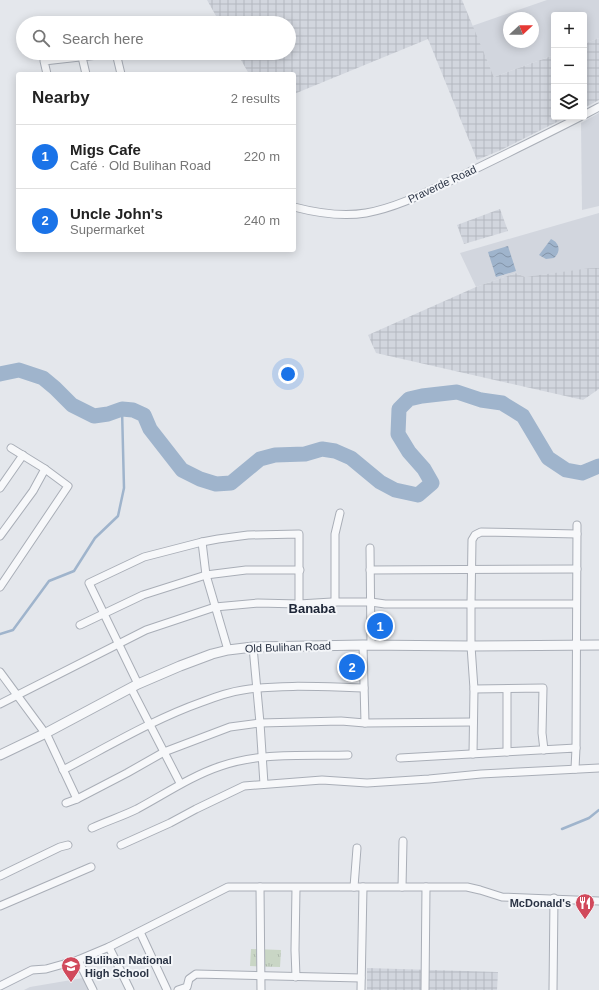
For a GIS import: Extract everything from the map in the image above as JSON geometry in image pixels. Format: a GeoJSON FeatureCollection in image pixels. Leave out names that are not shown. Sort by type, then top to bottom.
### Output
{"type":"FeatureCollection","features":[{"type":"Feature","properties":{"kind":"street"},"geometry":{"type":"LineString","coordinates":[[47,72],[44,61],[54,60]]}},
{"type":"Feature","properties":{"kind":"street"},"geometry":{"type":"LineString","coordinates":[[83,60],[86,72]]}},
{"type":"Feature","properties":{"kind":"street"},"geometry":{"type":"LineString","coordinates":[[118,60],[121,72]]}},
{"type":"Feature","properties":{"kind":"street"},"geometry":{"type":"LineString","coordinates":[[587,113],[599,107]]}},
{"type":"Feature","properties":{"kind":"street","name":"Praverde Road"},"geometry":{"type":"LineString","coordinates":[[296,208],[330,214],[352,214],[366,213],[393,206],[431,190],[528,144],[574,120]]}},
{"type":"Feature","properties":{"kind":"street"},"geometry":{"type":"LineString","coordinates":[[0,587],[68,486],[45,469],[11,448]]}},
{"type":"Feature","properties":{"kind":"street"},"geometry":{"type":"LineString","coordinates":[[0,488],[23,455]]}},
{"type":"Feature","properties":{"kind":"street"},"geometry":{"type":"LineString","coordinates":[[0,536],[33,491],[45,469]]}},
{"type":"Feature","properties":{"kind":"street"},"geometry":{"type":"LineString","coordinates":[[335,602],[335,534],[340,513]]}},
{"type":"Feature","properties":{"kind":"street"},"geometry":{"type":"LineString","coordinates":[[575,769],[577,525]]}},
{"type":"Feature","properties":{"kind":"street"},"geometry":{"type":"LineString","coordinates":[[473,754],[474,689],[470,604],[472,540],[481,532],[577,534]]}},
{"type":"Feature","properties":{"kind":"street"},"geometry":{"type":"LineString","coordinates":[[180,783],[149,724],[118,645],[89,583],[144,557],[218,538],[248,535],[300,534],[299,604]]}},
{"type":"Feature","properties":{"kind":"street"},"geometry":{"type":"LineString","coordinates":[[202,542],[206,574],[228,650]]}},
{"type":"Feature","properties":{"kind":"street"},"geometry":{"type":"LineString","coordinates":[[365,723],[364,688],[371,602],[370,548]]}},
{"type":"Feature","properties":{"kind":"street"},"geometry":{"type":"LineString","coordinates":[[370,570],[577,569]]}},
{"type":"Feature","properties":{"kind":"street"},"geometry":{"type":"LineString","coordinates":[[80,625],[143,595],[206,574],[246,570],[300,570]]}},
{"type":"Feature","properties":{"kind":"street"},"geometry":{"type":"LineString","coordinates":[[0,704],[146,630],[215,607],[258,603],[299,604],[335,602],[371,602],[385,604],[576,604]]}},
{"type":"Feature","properties":{"kind":"street","name":"Old Bulihan Road"},"geometry":{"type":"LineString","coordinates":[[0,755],[46,733],[135,686],[180,666],[212,654],[228,650],[253,647],[367,645],[599,645]]}},
{"type":"Feature","properties":{"kind":"street"},"geometry":{"type":"LineString","coordinates":[[253,647],[264,784]]}},
{"type":"Feature","properties":{"kind":"street"},"geometry":{"type":"LineString","coordinates":[[0,672],[46,733],[77,799]]}},
{"type":"Feature","properties":{"kind":"street"},"geometry":{"type":"LineString","coordinates":[[63,770],[149,724],[184,708],[218,696],[256,688],[364,688]]}},
{"type":"Feature","properties":{"kind":"street"},"geometry":{"type":"LineString","coordinates":[[474,689],[543,688],[542,733],[544,750]]}},
{"type":"Feature","properties":{"kind":"street"},"geometry":{"type":"LineString","coordinates":[[507,689],[507,752]]}},
{"type":"Feature","properties":{"kind":"street"},"geometry":{"type":"LineString","coordinates":[[66,803],[77,799],[127,773],[164,752],[230,727],[260,723],[341,721],[365,723],[473,722]]}},
{"type":"Feature","properties":{"kind":"street"},"geometry":{"type":"LineString","coordinates":[[400,758],[576,748]]}},
{"type":"Feature","properties":{"kind":"street"},"geometry":{"type":"LineString","coordinates":[[92,828],[136,809],[180,783],[221,766],[262,757],[348,755]]}},
{"type":"Feature","properties":{"kind":"street"},"geometry":{"type":"LineString","coordinates":[[121,845],[170,823],[244,786],[322,780],[367,783],[599,768]]}},
{"type":"Feature","properties":{"kind":"street"},"geometry":{"type":"LineString","coordinates":[[402,887],[404,842]]}},
{"type":"Feature","properties":{"kind":"street"},"geometry":{"type":"LineString","coordinates":[[0,876],[60,847],[68,846]]}},
{"type":"Feature","properties":{"kind":"street"},"geometry":{"type":"LineString","coordinates":[[354,887],[357,848]]}},
{"type":"Feature","properties":{"kind":"street"},"geometry":{"type":"LineString","coordinates":[[0,906],[91,866]]}},
{"type":"Feature","properties":{"kind":"street"},"geometry":{"type":"LineString","coordinates":[[0,986],[32,970],[46,969],[78,960],[109,947],[228,887],[467,887],[502,897],[599,900]]}},
{"type":"Feature","properties":{"kind":"street"},"geometry":{"type":"LineString","coordinates":[[260,887],[261,990]]}},
{"type":"Feature","properties":{"kind":"street"},"geometry":{"type":"LineString","coordinates":[[361,990],[363,887]]}},
{"type":"Feature","properties":{"kind":"street"},"geometry":{"type":"LineString","coordinates":[[425,990],[426,887]]}},
{"type":"Feature","properties":{"kind":"street"},"geometry":{"type":"LineString","coordinates":[[296,888],[296,977]]}},
{"type":"Feature","properties":{"kind":"street"},"geometry":{"type":"LineString","coordinates":[[553,990],[554,898]]}},
{"type":"Feature","properties":{"kind":"street"},"geometry":{"type":"LineString","coordinates":[[140,932],[168,990]]}},
{"type":"Feature","properties":{"kind":"street"},"geometry":{"type":"LineString","coordinates":[[109,947],[130,990]]}},
{"type":"Feature","properties":{"kind":"street"},"geometry":{"type":"LineString","coordinates":[[78,960],[93,990]]}},
{"type":"Feature","properties":{"kind":"street"},"geometry":{"type":"LineString","coordinates":[[178,990],[188,988],[189,979],[196,974],[261,974],[296,977],[361,978]]}},
{"type":"Feature","properties":{"kind":"shaded area"},"geometry":{"type":"Polygon","coordinates":[[[207,0],[462,0],[494,77],[551,56],[551,120],[561,120],[501,150],[477,160],[428,39],[296,93],[296,72],[248,72],[241,60],[296,60],[296,16],[216,16],[207,0]]]}},
{"type":"Feature","properties":{"kind":"shaded area"},"geometry":{"type":"Polygon","coordinates":[[[547,0],[599,0],[599,38],[587,43],[587,12],[551,12],[551,56],[494,77],[472,26],[503,15],[503,48],[539,48],[539,12],[512,12],[547,0]]]}},
{"type":"Feature","properties":{"kind":"shaded area"},"geometry":{"type":"Polygon","coordinates":[[[599,38],[599,100],[587,106],[587,48],[587,43],[599,38]]]}},
{"type":"Feature","properties":{"kind":"shaded area"},"geometry":{"type":"Polygon","coordinates":[[[599,113],[599,206],[582,210],[581,123],[599,113]]]}},
{"type":"Feature","properties":{"kind":"shaded area"},"geometry":{"type":"Polygon","coordinates":[[[500,209],[508,231],[464,244],[457,225],[500,209]]]}},
{"type":"Feature","properties":{"kind":"shaded area"},"geometry":{"type":"Polygon","coordinates":[[[599,213],[599,268],[525,277],[516,273],[476,287],[460,253],[599,213]]]}},
{"type":"Feature","properties":{"kind":"shaded area"},"geometry":{"type":"Polygon","coordinates":[[[599,268],[599,389],[583,400],[376,353],[368,335],[476,287],[516,273],[525,277],[599,268]]]}},
{"type":"Feature","properties":{"kind":"shaded area"},"geometry":{"type":"Polygon","coordinates":[[[367,968],[498,972],[497,990],[367,990],[367,968]]]}},
{"type":"Feature","properties":{"kind":"shaded area","name":"Bulihan National High School"},"geometry":{"type":"Polygon","coordinates":[[[83,978],[89,990],[24,990],[30,987],[83,978]]]}},
{"type":"Feature","properties":{"kind":"green space"},"geometry":{"type":"Polygon","coordinates":[[[251,949],[281,950],[280,967],[250,966],[251,949]]]}},
{"type":"Feature","properties":{"kind":"water"},"geometry":{"type":"Polygon","coordinates":[[[551,239],[558,245],[558,253],[554,258],[546,259],[539,255],[551,239]]]}},
{"type":"Feature","properties":{"kind":"water"},"geometry":{"type":"Polygon","coordinates":[[[508,246],[516,271],[496,277],[488,252],[508,246]]]}},
{"type":"Feature","properties":{"kind":"waterway"},"geometry":{"type":"LineString","coordinates":[[0,374],[19,370],[43,378],[72,405],[94,416],[108,414],[122,409],[133,410],[144,415],[150,429],[182,470],[200,479],[216,484],[231,483],[260,459],[275,455],[305,454],[322,449],[335,451],[351,458],[380,482],[395,490],[418,495],[432,483],[424,469],[409,452],[398,434],[399,409],[409,399],[457,392],[481,400],[502,403],[523,416],[548,458],[566,470],[582,473],[599,466]]}},
{"type":"Feature","properties":{"kind":"waterway"},"geometry":{"type":"LineString","coordinates":[[0,634],[13,630],[49,581],[74,571],[95,538],[118,516],[124,488],[122,409]]}},
{"type":"Feature","properties":{"kind":"waterway"},"geometry":{"type":"LineString","coordinates":[[562,829],[589,818],[599,810]]}},
{"type":"Feature","properties":{"kind":"place","name":"Migs Cafe"},"geometry":{"type":"Point","coordinates":[380,626]}},
{"type":"Feature","properties":{"kind":"place","name":"Uncle John's"},"geometry":{"type":"Point","coordinates":[352,667]}},
{"type":"Feature","properties":{"kind":"place","name":"McDonald's"},"geometry":{"type":"Point","coordinates":[585,920]}},
{"type":"Feature","properties":{"kind":"place","name":"Bulihan National High School"},"geometry":{"type":"Point","coordinates":[71,983]}},
{"type":"Feature","properties":{"kind":"district","name":"Banaba"},"geometry":{"type":"Point","coordinates":[312,608]}}]}
